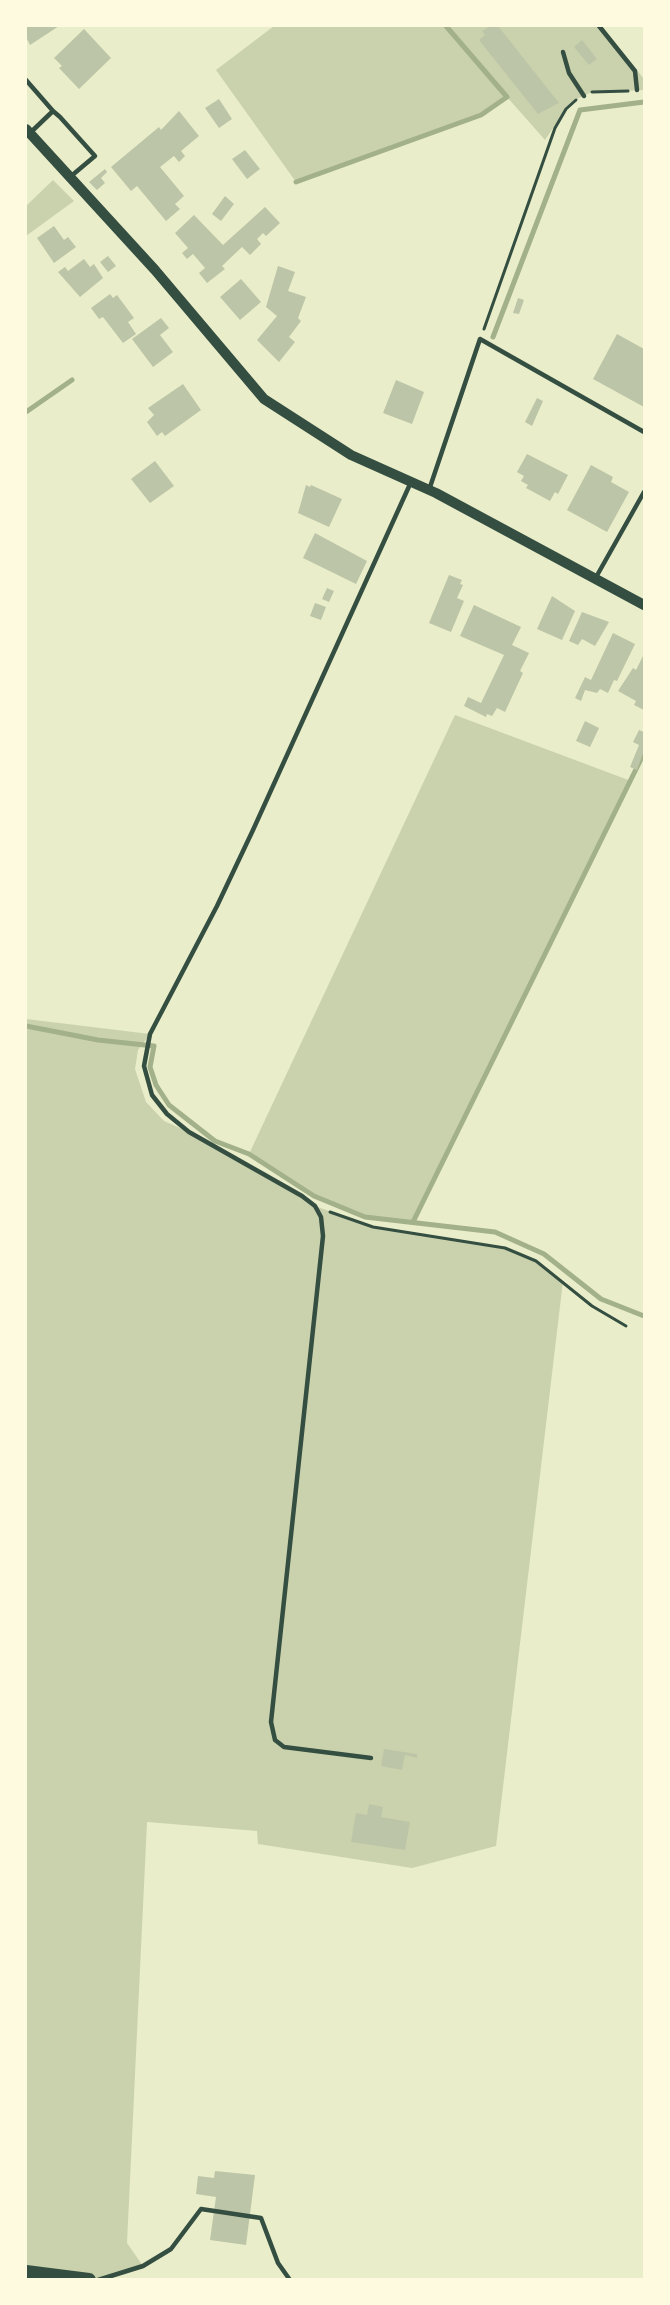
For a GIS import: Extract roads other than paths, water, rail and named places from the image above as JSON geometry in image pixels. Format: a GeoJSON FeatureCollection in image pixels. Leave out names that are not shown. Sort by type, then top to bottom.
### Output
{"type":"FeatureCollection","features":[{"type":"Feature","properties":{"kind":"main road"},"geometry":{"type":"LineString","coordinates":[[26,2272],[89,2280]]}},
{"type":"Feature","properties":{"kind":"street"},"geometry":{"type":"LineString","coordinates":[[28,131],[155,270],[264,399],[351,455],[429,490],[645,605]]}},
{"type":"Feature","properties":{"kind":"lane"},"geometry":{"type":"LineString","coordinates":[[599,26],[635,71],[637,90]]}},
{"type":"Feature","properties":{"kind":"lane"},"geometry":{"type":"LineString","coordinates":[[563,52],[569,74],[584,96]]}},
{"type":"Feature","properties":{"kind":"lane"},"geometry":{"type":"LineString","coordinates":[[26,80],[95,156],[69,178]]}},
{"type":"Feature","properties":{"kind":"lane"},"geometry":{"type":"LineString","coordinates":[[28,131],[53,111]]}},
{"type":"Feature","properties":{"kind":"lane"},"geometry":{"type":"LineString","coordinates":[[429,490],[480,339],[645,432]]}},
{"type":"Feature","properties":{"kind":"lane"},"geometry":{"type":"LineString","coordinates":[[371,1758],[284,1746],[275,1740],[271,1722],[323,1236],[321,1217],[315,1206],[280,1183],[189,1132],[167,1114],[152,1095],[146,1080],[144,1055],[150,1034],[235,868],[411,482]]}},
{"type":"Feature","properties":{"kind":"lane"},"geometry":{"type":"LineString","coordinates":[[595,579],[645,492]]}},
{"type":"Feature","properties":{"kind":"lane"},"geometry":{"type":"LineString","coordinates":[[98,2280],[143,2266],[171,2249],[201,2209],[261,2218],[278,2263],[290,2280]]}},
{"type":"Feature","properties":{"kind":"waterway"},"geometry":{"type":"LineString","coordinates":[[296,182],[481,115],[507,97],[446,26]]}},
{"type":"Feature","properties":{"kind":"waterway"},"geometry":{"type":"LineString","coordinates":[[493,337],[580,110],[644,102]]}},
{"type":"Feature","properties":{"kind":"waterway"},"geometry":{"type":"LineString","coordinates":[[26,412],[72,380]]}},
{"type":"Feature","properties":{"kind":"waterway"},"geometry":{"type":"LineString","coordinates":[[413,1222],[644,753]]}},
{"type":"Feature","properties":{"kind":"waterway"},"geometry":{"type":"LineString","coordinates":[[26,1026],[98,1040],[154,1046],[150,1067],[156,1085],[169,1105],[215,1141],[249,1154],[314,1196],[365,1217],[495,1232],[544,1254],[601,1299],[644,1316]]}}]}
